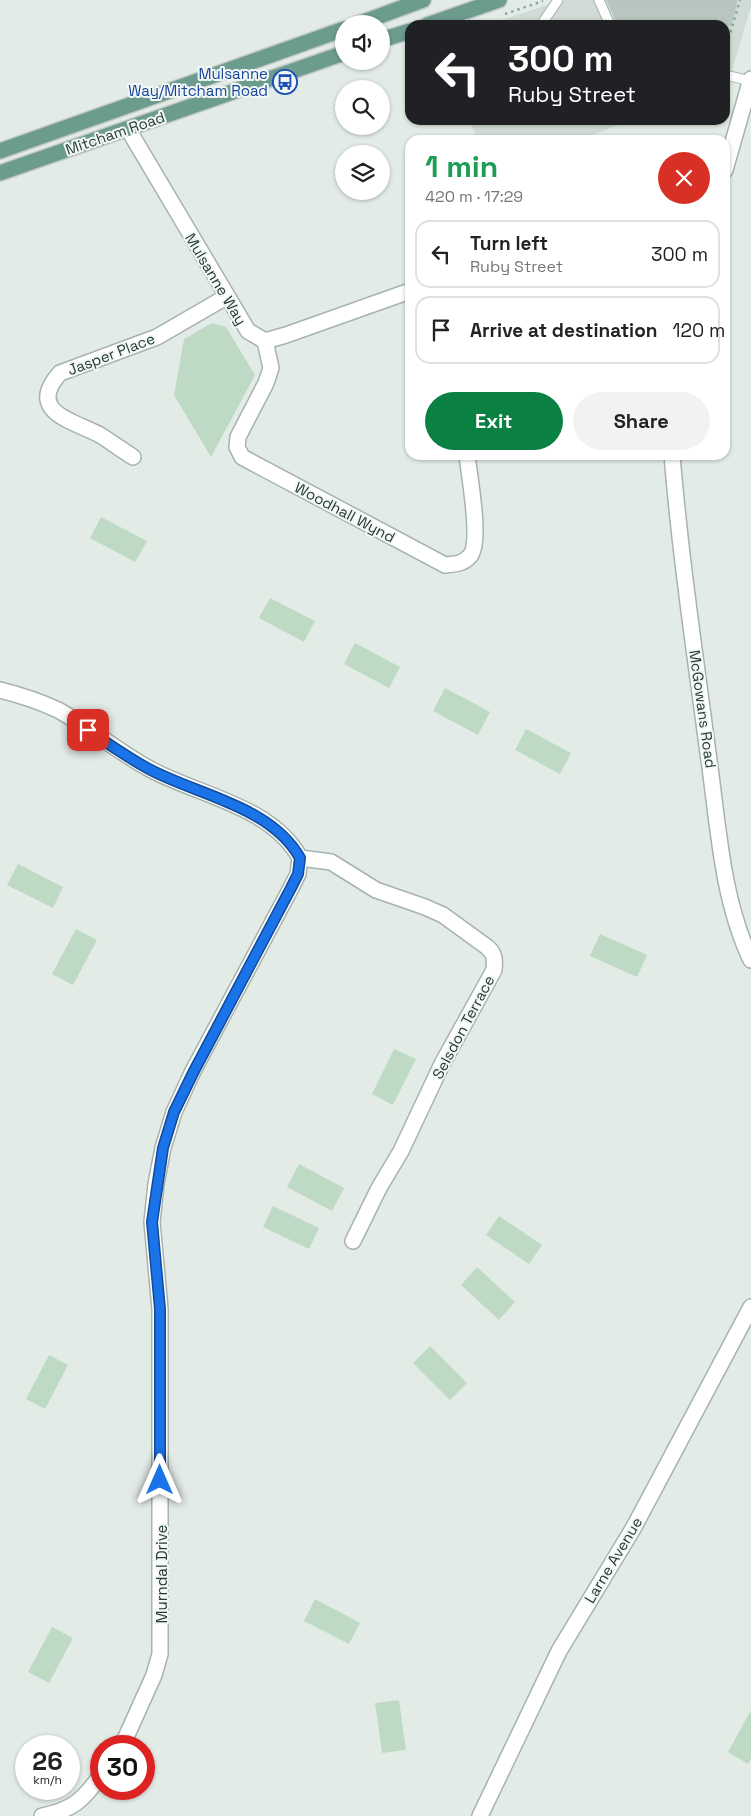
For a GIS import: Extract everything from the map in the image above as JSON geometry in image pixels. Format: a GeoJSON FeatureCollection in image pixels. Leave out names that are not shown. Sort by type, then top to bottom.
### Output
{"type":"FeatureCollection","features":[{"type":"Feature","properties":{"kind":"main road"},"geometry":{"type":"LineString","coordinates":[[378,15],[404,3],[423,0]]}},
{"type":"Feature","properties":{"kind":"main road"},"geometry":{"type":"LineString","coordinates":[[442,20],[500,0]]}},
{"type":"Feature","properties":{"kind":"main road"},"geometry":{"type":"LineString","coordinates":[[404,3],[411,20]]}},
{"type":"Feature","properties":{"kind":"main road","name":"Mitcham Road"},"geometry":{"type":"LineString","coordinates":[[0,152],[335,32]]}},
{"type":"Feature","properties":{"kind":"main road"},"geometry":{"type":"LineString","coordinates":[[390,37],[405,32]]}},
{"type":"Feature","properties":{"kind":"main road","name":"Mitcham Road"},"geometry":{"type":"LineString","coordinates":[[0,172],[335,56]]}},
{"type":"Feature","properties":{"kind":"main road"},"geometry":{"type":"LineString","coordinates":[[119,110],[128,129]]}},
{"type":"Feature","properties":{"kind":"street"},"geometry":{"type":"LineString","coordinates":[[730,153],[751,80]]}},
{"type":"Feature","properties":{"kind":"street","name":"Mulsanne Way"},"geometry":{"type":"LineString","coordinates":[[128,129],[226,297],[248,331],[266,341]]}},
{"type":"Feature","properties":{"kind":"street"},"geometry":{"type":"LineString","coordinates":[[266,341],[405,293]]}},
{"type":"Feature","properties":{"kind":"street","name":"Jasper Place"},"geometry":{"type":"LineString","coordinates":[[133,457],[100,435],[56,414],[50,403],[49,392],[53,381],[60,373],[157,338],[226,297]]}},
{"type":"Feature","properties":{"kind":"street","name":"Woodhall Wynd"},"geometry":{"type":"LineString","coordinates":[[266,341],[271,368],[266,383],[238,438],[237,447],[242,457],[445,565],[460,564],[471,554],[475,539],[467,460]]}},
{"type":"Feature","properties":{"kind":"street","name":"McGowans Road"},"geometry":{"type":"LineString","coordinates":[[673,460],[696,659],[722,852],[730,900],[741,940],[751,960]]}},
{"type":"Feature","properties":{"kind":"street"},"geometry":{"type":"LineString","coordinates":[[0,690],[39,702],[58,711],[149,769],[204,791],[251,814],[288,840],[300,858]]}},
{"type":"Feature","properties":{"kind":"street","name":"Selsdon Terrace"},"geometry":{"type":"LineString","coordinates":[[300,858],[331,862],[376,890],[425,906],[443,915],[494,953],[494,970],[442,1064],[401,1151],[379,1188],[353,1241]]}},
{"type":"Feature","properties":{"kind":"street","name":"Murndal Drive"},"geometry":{"type":"LineString","coordinates":[[127,1735],[154,1675],[160,1654],[160,1309],[152,1222],[163,1148],[174,1112],[298,874],[300,858]]}},
{"type":"Feature","properties":{"kind":"street","name":"Larne Avenue"},"geometry":{"type":"LineString","coordinates":[[480,1816],[559,1651],[634,1527],[751,1308]]}},
{"type":"Feature","properties":{"kind":"street"},"geometry":{"type":"LineString","coordinates":[[42,1816],[66,1810],[84,1798],[90,1790]]}},
{"type":"Feature","properties":{"kind":"lane"},"geometry":{"type":"LineString","coordinates":[[544,20],[558,0]]}},
{"type":"Feature","properties":{"kind":"lane"},"geometry":{"type":"LineString","coordinates":[[599,0],[608,20]]}},
{"type":"Feature","properties":{"kind":"lane"},"geometry":{"type":"LineString","coordinates":[[454,16],[460,20]]}},
{"type":"Feature","properties":{"kind":"lane"},"geometry":{"type":"LineString","coordinates":[[730,76],[751,80]]}},
{"type":"Feature","properties":{"kind":"path"},"geometry":{"type":"LineString","coordinates":[[500,16],[546,0]]}},
{"type":"Feature","properties":{"kind":"path"},"geometry":{"type":"LineString","coordinates":[[730,34],[740,0]]}},
{"type":"Feature","properties":{"kind":"shaded area"},"geometry":{"type":"Polygon","coordinates":[[[562,0],[751,0],[751,6],[730,78],[730,20],[502,20],[562,0]]]}},
{"type":"Feature","properties":{"kind":"shaded area"},"geometry":{"type":"Polygon","coordinates":[[[472,125],[619,125],[592,135],[475,135],[472,125]]]}},
{"type":"Feature","properties":{"kind":"green space"},"geometry":{"type":"Polygon","coordinates":[[[212,323],[226,327],[255,375],[211,457],[174,395],[184,339],[212,323]]]}},
{"type":"Feature","properties":{"kind":"green space"},"geometry":{"type":"Polygon","coordinates":[[[101,517],[147,541],[135,562],[90,538],[101,517]]]}},
{"type":"Feature","properties":{"kind":"green space"},"geometry":{"type":"Polygon","coordinates":[[[270,598],[315,621],[304,642],[259,618],[270,598]]]}},
{"type":"Feature","properties":{"kind":"green space"},"geometry":{"type":"Polygon","coordinates":[[[355,643],[400,667],[389,688],[344,664],[355,643]]]}},
{"type":"Feature","properties":{"kind":"green space"},"geometry":{"type":"Polygon","coordinates":[[[445,688],[490,712],[478,735],[433,711],[445,688]]]}},
{"type":"Feature","properties":{"kind":"green space"},"geometry":{"type":"Polygon","coordinates":[[[526,729],[571,753],[560,774],[515,750],[526,729]]]}},
{"type":"Feature","properties":{"kind":"green space"},"geometry":{"type":"Polygon","coordinates":[[[18,864],[63,887],[53,908],[7,885],[18,864]]]}},
{"type":"Feature","properties":{"kind":"green space"},"geometry":{"type":"Polygon","coordinates":[[[76,929],[97,940],[73,985],[52,974],[76,929]]]}},
{"type":"Feature","properties":{"kind":"green space"},"geometry":{"type":"Polygon","coordinates":[[[600,934],[647,955],[637,977],[590,956],[600,934]]]}},
{"type":"Feature","properties":{"kind":"green space"},"geometry":{"type":"Polygon","coordinates":[[[394,1049],[416,1059],[393,1105],[372,1094],[394,1049]]]}},
{"type":"Feature","properties":{"kind":"green space"},"geometry":{"type":"Polygon","coordinates":[[[299,1164],[344,1188],[332,1211],[287,1187],[299,1164]]]}},
{"type":"Feature","properties":{"kind":"green space"},"geometry":{"type":"Polygon","coordinates":[[[273,1206],[319,1228],[309,1249],[263,1227],[273,1206]]]}},
{"type":"Feature","properties":{"kind":"green space"},"geometry":{"type":"Polygon","coordinates":[[[499,1216],[542,1245],[529,1264],[486,1235],[499,1216]]]}},
{"type":"Feature","properties":{"kind":"green space"},"geometry":{"type":"Polygon","coordinates":[[[477,1267],[515,1302],[499,1320],[461,1285],[477,1267]]]}},
{"type":"Feature","properties":{"kind":"green space"},"geometry":{"type":"Polygon","coordinates":[[[430,1346],[467,1383],[450,1400],[413,1363],[430,1346]]]}},
{"type":"Feature","properties":{"kind":"green space"},"geometry":{"type":"Polygon","coordinates":[[[49,1355],[68,1365],[45,1409],[26,1399],[49,1355]]]}},
{"type":"Feature","properties":{"kind":"green space"},"geometry":{"type":"Polygon","coordinates":[[[315,1599],[360,1623],[349,1644],[304,1621],[315,1599]]]}},
{"type":"Feature","properties":{"kind":"green space"},"geometry":{"type":"Polygon","coordinates":[[[52,1627],[73,1638],[49,1683],[28,1672],[52,1627]]]}},
{"type":"Feature","properties":{"kind":"green space"},"geometry":{"type":"Polygon","coordinates":[[[399,1700],[406,1750],[382,1753],[375,1703],[399,1700]]]}},
{"type":"Feature","properties":{"kind":"green space"},"geometry":{"type":"Polygon","coordinates":[[[751,1710],[751,1759],[748,1764],[728,1752],[751,1710]]]}},
{"type":"Feature","properties":{"kind":"building"},"geometry":{"type":"Polygon","coordinates":[[[607,0],[737,0],[731,25],[730,20],[616,20],[607,0]]]}},
{"type":"Feature","properties":{"kind":"place","name":"Mulsanne Way/Mitcham Road"},"geometry":{"type":"Point","coordinates":[285,82]}},
{"type":"Feature","properties":{"kind":"route"},"geometry":{"type":"LineString","coordinates":[[88,730],[110,746],[149,769],[204,791],[251,814],[288,840],[296,849],[301,863],[291,888],[174,1112],[163,1148],[156,1184],[152,1222],[154,1264],[160,1309],[160,1480]]}}]}
